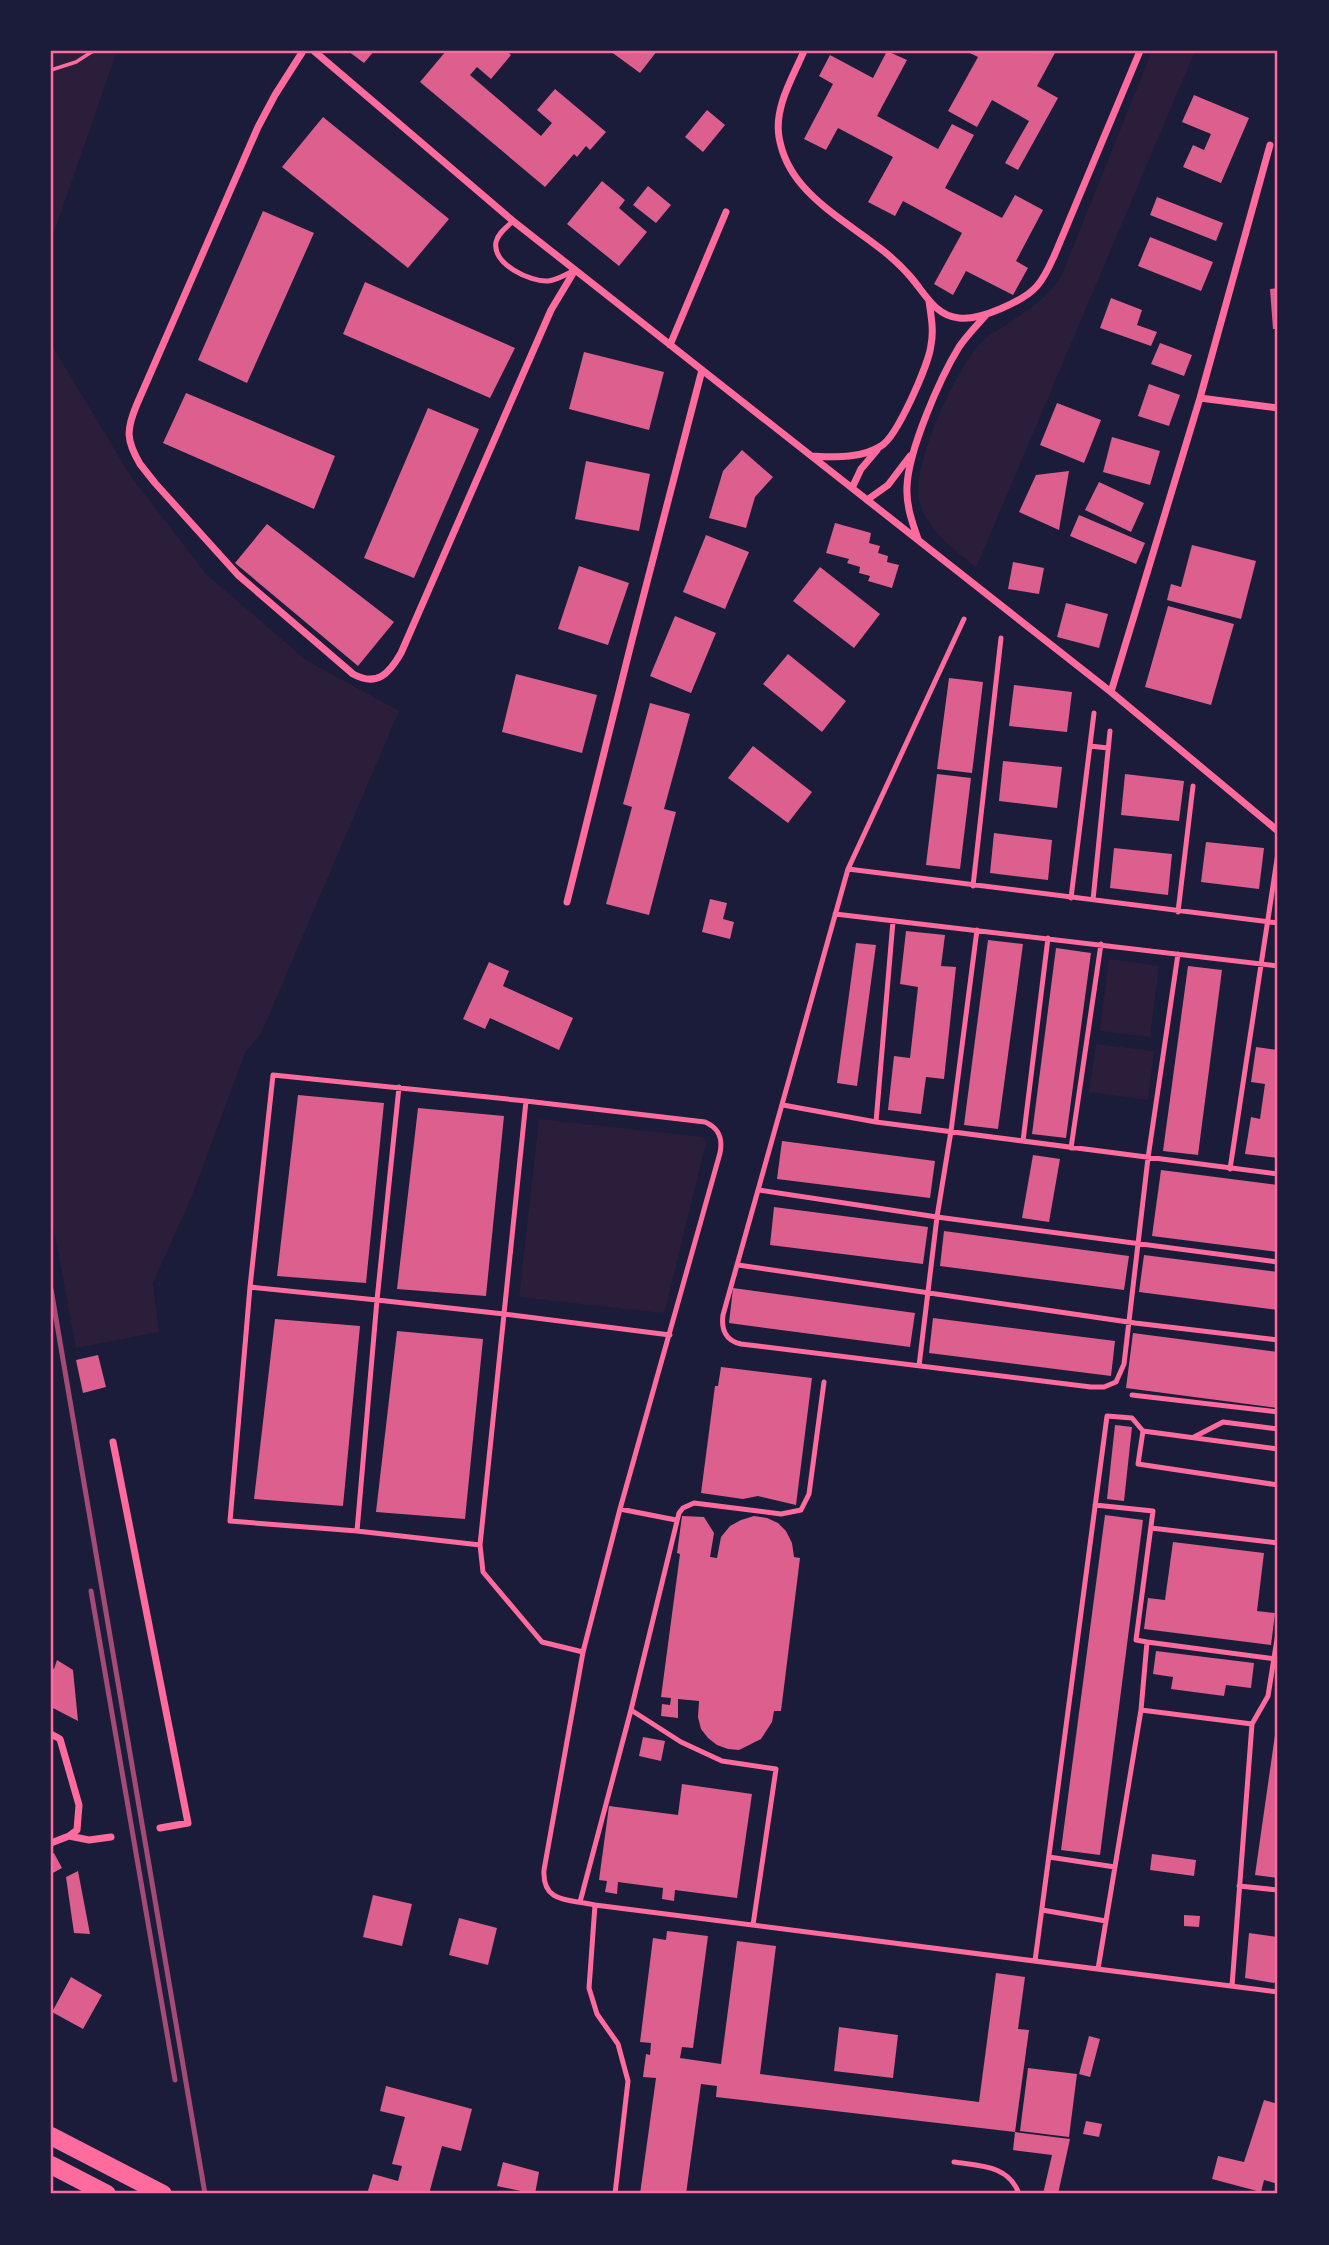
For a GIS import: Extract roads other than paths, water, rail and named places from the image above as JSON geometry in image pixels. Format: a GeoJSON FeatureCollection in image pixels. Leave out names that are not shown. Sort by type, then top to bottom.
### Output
{"type":"FeatureCollection","features":[{"type":"Feature","properties":{"kind":"main road"},"geometry":{"type":"LineString","coordinates":[[51,2136],[163,2194]]}},
{"type":"Feature","properties":{"kind":"main road"},"geometry":{"type":"LineString","coordinates":[[51,2165],[107,2194]]}},
{"type":"Feature","properties":{"kind":"street"},"geometry":{"type":"LineString","coordinates":[[303,51],[275,94],[258,127],[137,404],[128,432],[134,453],[155,483],[238,575],[327,653],[359,677],[371,680],[380,677],[392,667],[401,653],[551,310],[575,270]]}},
{"type":"Feature","properties":{"kind":"street"},"geometry":{"type":"LineString","coordinates":[[314,51],[513,221],[1111,692],[1278,831]]}},
{"type":"Feature","properties":{"kind":"street"},"geometry":{"type":"LineString","coordinates":[[804,51],[780,111],[778,133],[788,164],[813,196],[903,268],[929,300],[946,315],[958,318],[989,312],[1027,295],[1043,278],[1140,51]]}},
{"type":"Feature","properties":{"kind":"street"},"geometry":{"type":"LineString","coordinates":[[1111,692],[1200,398],[1270,145]]}},
{"type":"Feature","properties":{"kind":"street"},"geometry":{"type":"LineString","coordinates":[[670,345],[726,212]]}},
{"type":"Feature","properties":{"kind":"street"},"geometry":{"type":"LineString","coordinates":[[852,488],[866,463],[896,431],[931,348],[933,330],[929,300]]}},
{"type":"Feature","properties":{"kind":"street"},"geometry":{"type":"LineString","coordinates":[[867,500],[888,485],[912,454],[951,362],[965,338],[989,312]]}},
{"type":"Feature","properties":{"kind":"street"},"geometry":{"type":"LineString","coordinates":[[567,902],[702,370]]}},
{"type":"Feature","properties":{"kind":"street"},"geometry":{"type":"LineString","coordinates":[[1200,398],[1278,408]]}},
{"type":"Feature","properties":{"kind":"street"},"geometry":{"type":"LineString","coordinates":[[810,456],[846,456],[880,447]]}},
{"type":"Feature","properties":{"kind":"street"},"geometry":{"type":"LineString","coordinates":[[912,454],[907,495],[918,540]]}},
{"type":"Feature","properties":{"kind":"street"},"geometry":{"type":"LineString","coordinates":[[113,1442],[188,1823],[160,1828]]}},
{"type":"Feature","properties":{"kind":"street"},"geometry":{"type":"LineString","coordinates":[[51,1734],[60,1739],[79,1805],[78,1827],[69,1836],[51,1843]]}},
{"type":"Feature","properties":{"kind":"street"},"geometry":{"type":"LineString","coordinates":[[69,1836],[89,1840],[111,1837]]}},
{"type":"Feature","properties":{"kind":"lane"},"geometry":{"type":"LineString","coordinates":[[513,221],[496,242],[497,253],[504,262],[522,274],[540,281],[556,279],[575,270]]}},
{"type":"Feature","properties":{"kind":"lane"},"geometry":{"type":"LineString","coordinates":[[964,619],[848,869],[723,1315],[725,1335],[732,1342],[741,1345],[1091,1387],[1113,1385],[1122,1372],[1148,1158],[1178,954]]}},
{"type":"Feature","properties":{"kind":"lane"},"geometry":{"type":"LineString","coordinates":[[973,886],[1002,638]]}},
{"type":"Feature","properties":{"kind":"lane"},"geometry":{"type":"LineString","coordinates":[[1071,898],[1094,713]]}},
{"type":"Feature","properties":{"kind":"lane"},"geometry":{"type":"LineString","coordinates":[[1093,900],[1110,731]]}},
{"type":"Feature","properties":{"kind":"lane"},"geometry":{"type":"LineString","coordinates":[[1090,747],[1108,748]]}},
{"type":"Feature","properties":{"kind":"lane"},"geometry":{"type":"LineString","coordinates":[[1178,912],[1194,786]]}},
{"type":"Feature","properties":{"kind":"lane"},"geometry":{"type":"LineString","coordinates":[[1230,1169],[1278,853]]}},
{"type":"Feature","properties":{"kind":"lane"},"geometry":{"type":"LineString","coordinates":[[848,869],[1278,923]]}},
{"type":"Feature","properties":{"kind":"lane"},"geometry":{"type":"LineString","coordinates":[[835,914],[1278,966]]}},
{"type":"Feature","properties":{"kind":"lane"},"geometry":{"type":"LineString","coordinates":[[876,1122],[892,921]]}},
{"type":"Feature","properties":{"kind":"lane"},"geometry":{"type":"LineString","coordinates":[[919,1366],[977,929]]}},
{"type":"Feature","properties":{"kind":"lane"},"geometry":{"type":"LineString","coordinates":[[1023,1141],[1048,937]]}},
{"type":"Feature","properties":{"kind":"lane"},"geometry":{"type":"LineString","coordinates":[[1071,1148],[1101,944]]}},
{"type":"Feature","properties":{"kind":"lane"},"geometry":{"type":"LineString","coordinates":[[480,1545],[357,1531],[230,1521],[250,1287],[273,1075],[687,1119],[705,1122],[718,1132],[721,1141],[720,1153],[620,1509],[583,1652],[544,1877],[546,1889],[550,1893],[560,1898],[595,1905],[1278,1992]]}},
{"type":"Feature","properties":{"kind":"lane"},"geometry":{"type":"LineString","coordinates":[[357,1531],[399,1087]]}},
{"type":"Feature","properties":{"kind":"lane"},"geometry":{"type":"LineString","coordinates":[[526,1101],[480,1545],[483,1572],[542,1642],[583,1652]]}},
{"type":"Feature","properties":{"kind":"lane"},"geometry":{"type":"LineString","coordinates":[[783,1105],[876,1122],[1278,1174]]}},
{"type":"Feature","properties":{"kind":"lane"},"geometry":{"type":"LineString","coordinates":[[759,1190],[937,1217],[1278,1262]]}},
{"type":"Feature","properties":{"kind":"lane"},"geometry":{"type":"LineString","coordinates":[[738,1265],[1129,1322],[1278,1340]]}},
{"type":"Feature","properties":{"kind":"lane"},"geometry":{"type":"LineString","coordinates":[[250,1287],[670,1335]]}},
{"type":"Feature","properties":{"kind":"lane"},"geometry":{"type":"LineString","coordinates":[[580,1902],[631,1710],[676,1520],[683,1508],[694,1503],[781,1514],[801,1510],[809,1494],[824,1382]]}},
{"type":"Feature","properties":{"kind":"lane"},"geometry":{"type":"LineString","coordinates":[[1132,1395],[1278,1412]]}},
{"type":"Feature","properties":{"kind":"lane"},"geometry":{"type":"LineString","coordinates":[[1035,1961],[1107,1416],[1132,1418],[1143,1431],[1278,1449]]}},
{"type":"Feature","properties":{"kind":"lane"},"geometry":{"type":"LineString","coordinates":[[1192,1438],[1223,1422],[1278,1429]]}},
{"type":"Feature","properties":{"kind":"lane"},"geometry":{"type":"LineString","coordinates":[[1143,1431],[1138,1464],[1278,1485]]}},
{"type":"Feature","properties":{"kind":"lane"},"geometry":{"type":"LineString","coordinates":[[1095,1504],[1153,1511],[1136,1640],[1276,1659]]}},
{"type":"Feature","properties":{"kind":"lane"},"geometry":{"type":"LineString","coordinates":[[620,1509],[676,1520]]}},
{"type":"Feature","properties":{"kind":"lane"},"geometry":{"type":"LineString","coordinates":[[1151,1528],[1278,1544]]}},
{"type":"Feature","properties":{"kind":"lane"},"geometry":{"type":"LineString","coordinates":[[1232,1986],[1252,1724],[1266,1704],[1276,1659],[1278,1633]]}},
{"type":"Feature","properties":{"kind":"lane"},"geometry":{"type":"LineString","coordinates":[[1098,1969],[1141,1710],[1147,1642]]}},
{"type":"Feature","properties":{"kind":"lane"},"geometry":{"type":"LineString","coordinates":[[631,1710],[681,1742],[722,1761],[776,1769],[753,1925]]}},
{"type":"Feature","properties":{"kind":"lane"},"geometry":{"type":"LineString","coordinates":[[1141,1710],[1252,1724]]}},
{"type":"Feature","properties":{"kind":"lane"},"geometry":{"type":"LineString","coordinates":[[1049,1857],[1115,1867]]}},
{"type":"Feature","properties":{"kind":"lane"},"geometry":{"type":"LineString","coordinates":[[1239,1886],[1278,1890]]}},
{"type":"Feature","properties":{"kind":"lane"},"geometry":{"type":"LineString","coordinates":[[595,1905],[589,1988],[597,2014],[618,2044],[628,2081],[615,2194]]}},
{"type":"Feature","properties":{"kind":"lane"},"geometry":{"type":"LineString","coordinates":[[1042,1910],[1106,1922]]}},
{"type":"Feature","properties":{"kind":"lane"},"geometry":{"type":"LineString","coordinates":[[954,2162],[986,2167],[1004,2174],[1012,2179],[1019,2194]]}},
{"type":"Feature","properties":{"kind":"railway"},"geometry":{"type":"LineString","coordinates":[[51,1289],[205,2194]]}},
{"type":"Feature","properties":{"kind":"railway"},"geometry":{"type":"LineString","coordinates":[[91,1591],[175,2080]]}}]}
